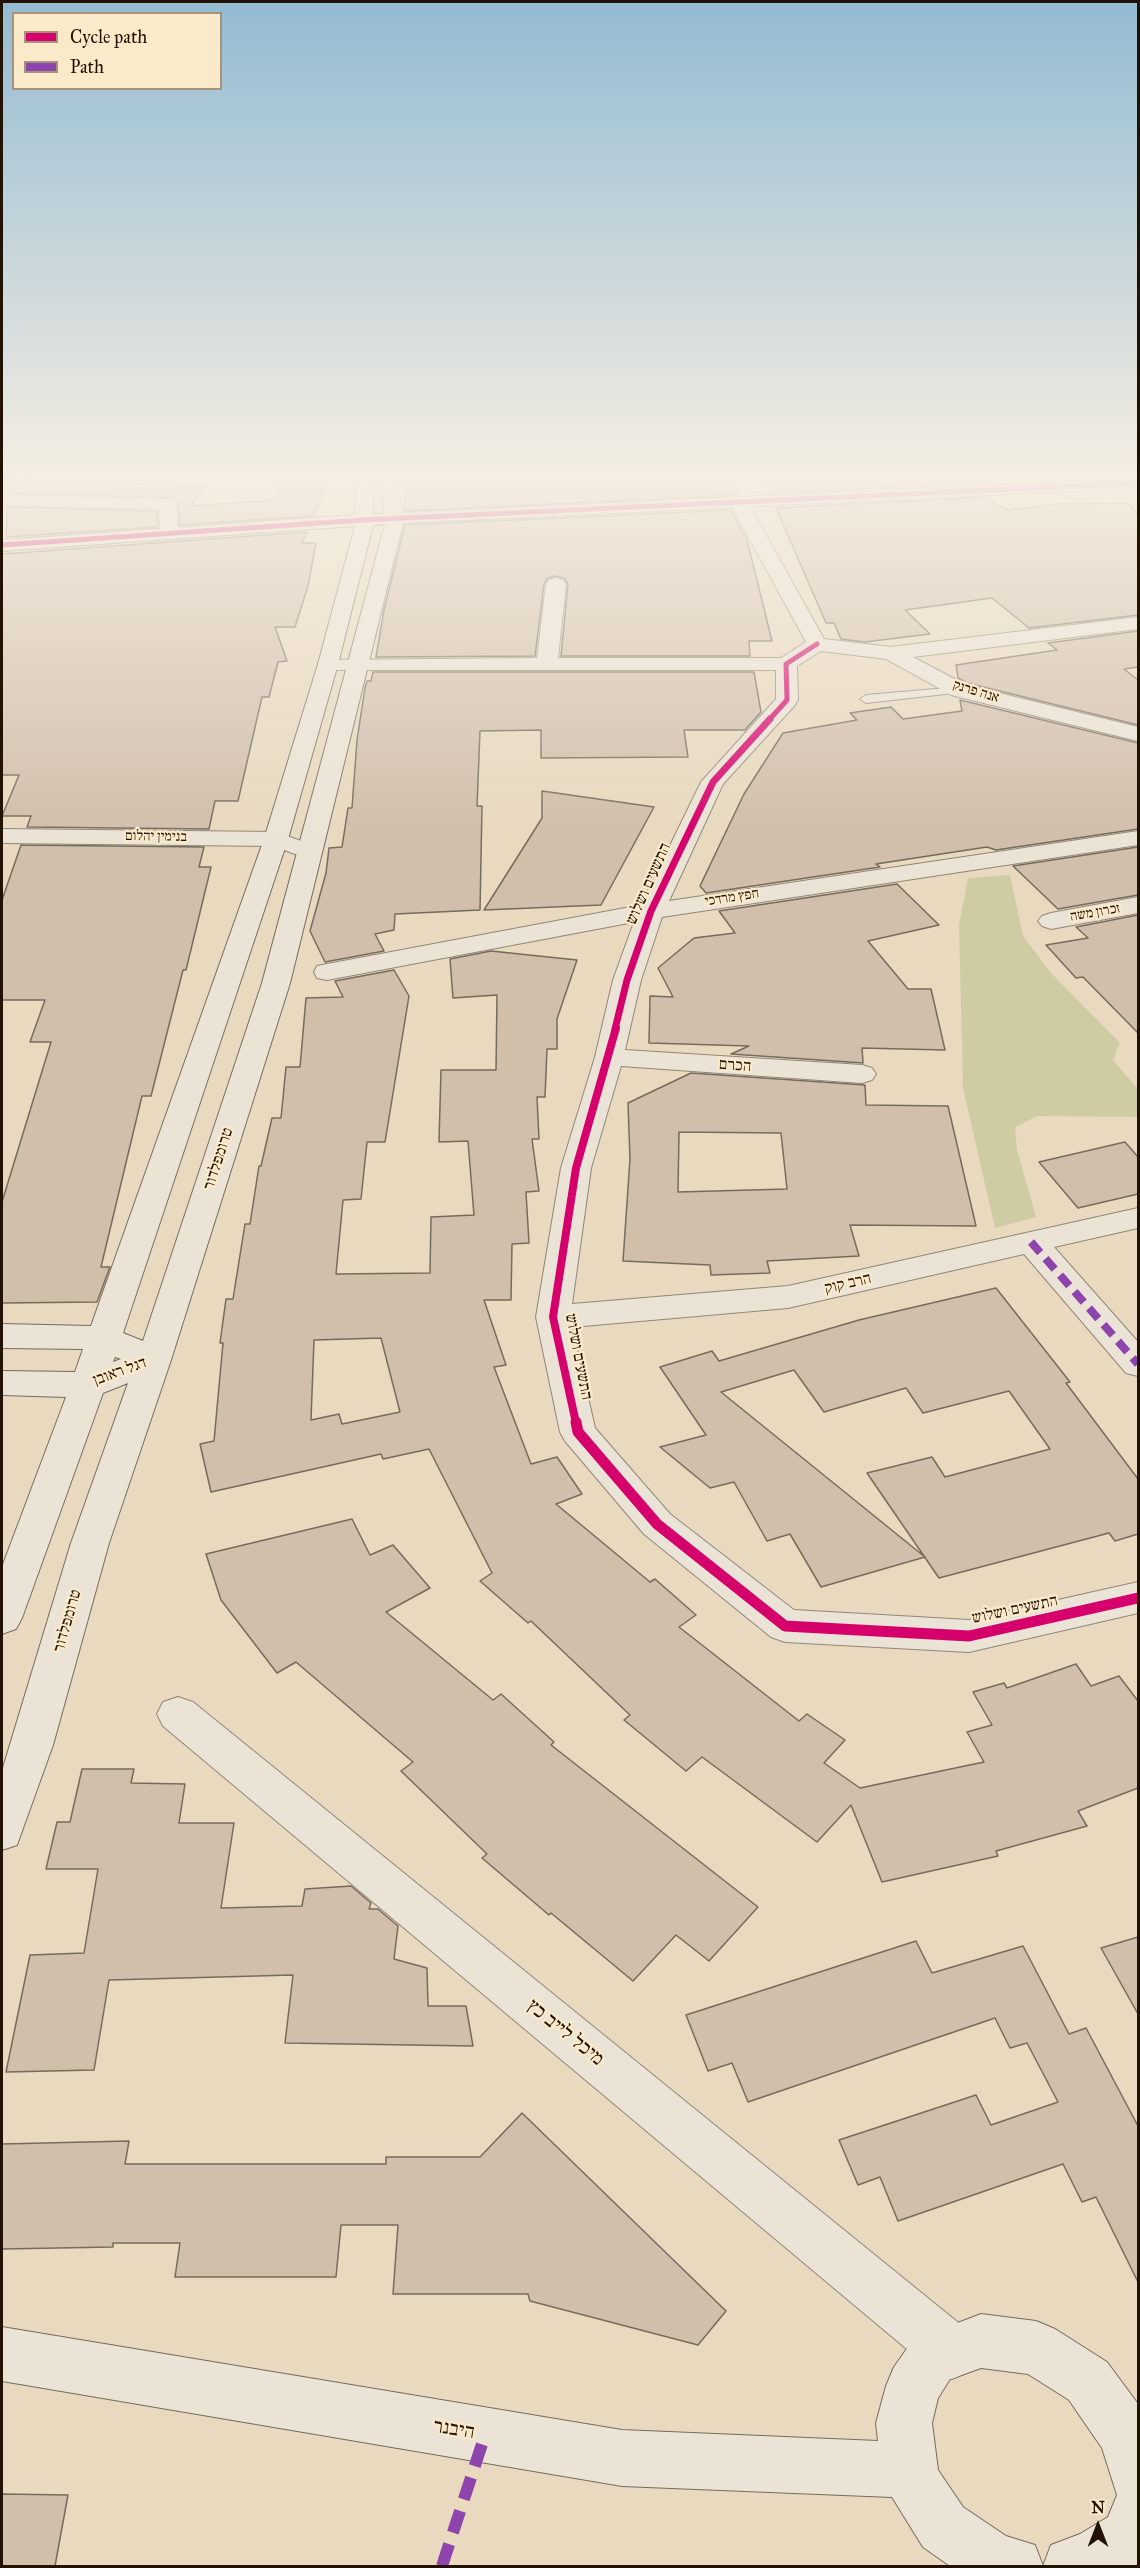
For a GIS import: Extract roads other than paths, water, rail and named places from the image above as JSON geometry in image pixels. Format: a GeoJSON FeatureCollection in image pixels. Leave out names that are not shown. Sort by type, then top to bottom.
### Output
{"type":"FeatureCollection","features":[{"type":"Feature","properties":{"kind":"street"},"geometry":{"type":"LineString","coordinates":[[2,1618],[88,1385],[276,839],[346,598]]}},
{"type":"Feature","properties":{"kind":"street","name":"טרומפלדור"},"geometry":{"type":"LineString","coordinates":[[2,1832],[32,1745],[90,1543],[154,1360],[276,983],[376,598]]}},
{"type":"Feature","properties":{"kind":"street"},"geometry":{"type":"LineString","coordinates":[[547,664],[554,598]]}},
{"type":"Feature","properties":{"kind":"street"},"geometry":{"type":"LineString","coordinates":[[328,664],[786,664],[817,644],[791,598]]}},
{"type":"Feature","properties":{"kind":"street"},"geometry":{"type":"LineString","coordinates":[[891,653],[1138,623]]}},
{"type":"Feature","properties":{"kind":"street","name":"אנה פרנק"},"geometry":{"type":"LineString","coordinates":[[817,644],[891,653],[959,690],[1138,734]]}},
{"type":"Feature","properties":{"kind":"street","name":"התשעים ושלוש"},"geometry":{"type":"LineString","coordinates":[[786,664],[787,700],[713,782],[651,911],[627,980],[609,1057],[576,1168],[553,1317],[578,1432],[657,1524],[785,1626],[969,1636],[1138,1598]]}},
{"type":"Feature","properties":{"kind":"street","name":"בנימין יהלום"},"geometry":{"type":"LineString","coordinates":[[2,836],[276,839],[309,852]]}},
{"type":"Feature","properties":{"kind":"street","name":"חפץ מרדכי"},"geometry":{"type":"LineString","coordinates":[[327,972],[651,911],[1138,838]]}},
{"type":"Feature","properties":{"kind":"street","name":"זכרון משה"},"geometry":{"type":"LineString","coordinates":[[1052,921],[1138,905]]}},
{"type":"Feature","properties":{"kind":"street","name":"הכרם"},"geometry":{"type":"LineString","coordinates":[[609,1057],[862,1074]]}},
{"type":"Feature","properties":{"kind":"street","name":"הרב קוק"},"geometry":{"type":"LineString","coordinates":[[553,1317],[788,1297],[1138,1218]]}},
{"type":"Feature","properties":{"kind":"street"},"geometry":{"type":"LineString","coordinates":[[1031,1242],[1138,1364]]}},
{"type":"Feature","properties":{"kind":"street","name":"דגל ראובן"},"geometry":{"type":"LineString","coordinates":[[2,1336],[104,1338],[154,1360]]}},
{"type":"Feature","properties":{"kind":"street","name":"דגל ראובן"},"geometry":{"type":"LineString","coordinates":[[2,1383],[88,1385],[154,1360]]}},
{"type":"Feature","properties":{"kind":"street","name":"מיכל לייב כץ"},"geometry":{"type":"LineString","coordinates":[[178,1714],[952,2352]]}},
{"type":"Feature","properties":{"kind":"street"},"geometry":{"type":"LineString","coordinates":[[1014,2566],[995,2563],[943,2527],[916,2487],[910,2470],[904,2423],[913,2386],[932,2359],[981,2341],[1036,2348],[1088,2381],[1127,2435],[1138,2481],[1128,2537],[1095,2558],[1072,2566]]}},
{"type":"Feature","properties":{"kind":"street","name":"היבנר"},"geometry":{"type":"LineString","coordinates":[[2,2354],[622,2458],[910,2470]]}},
{"type":"Feature","properties":{"kind":"lane"},"geometry":{"type":"LineString","coordinates":[[866,699],[959,690]]}}]}
